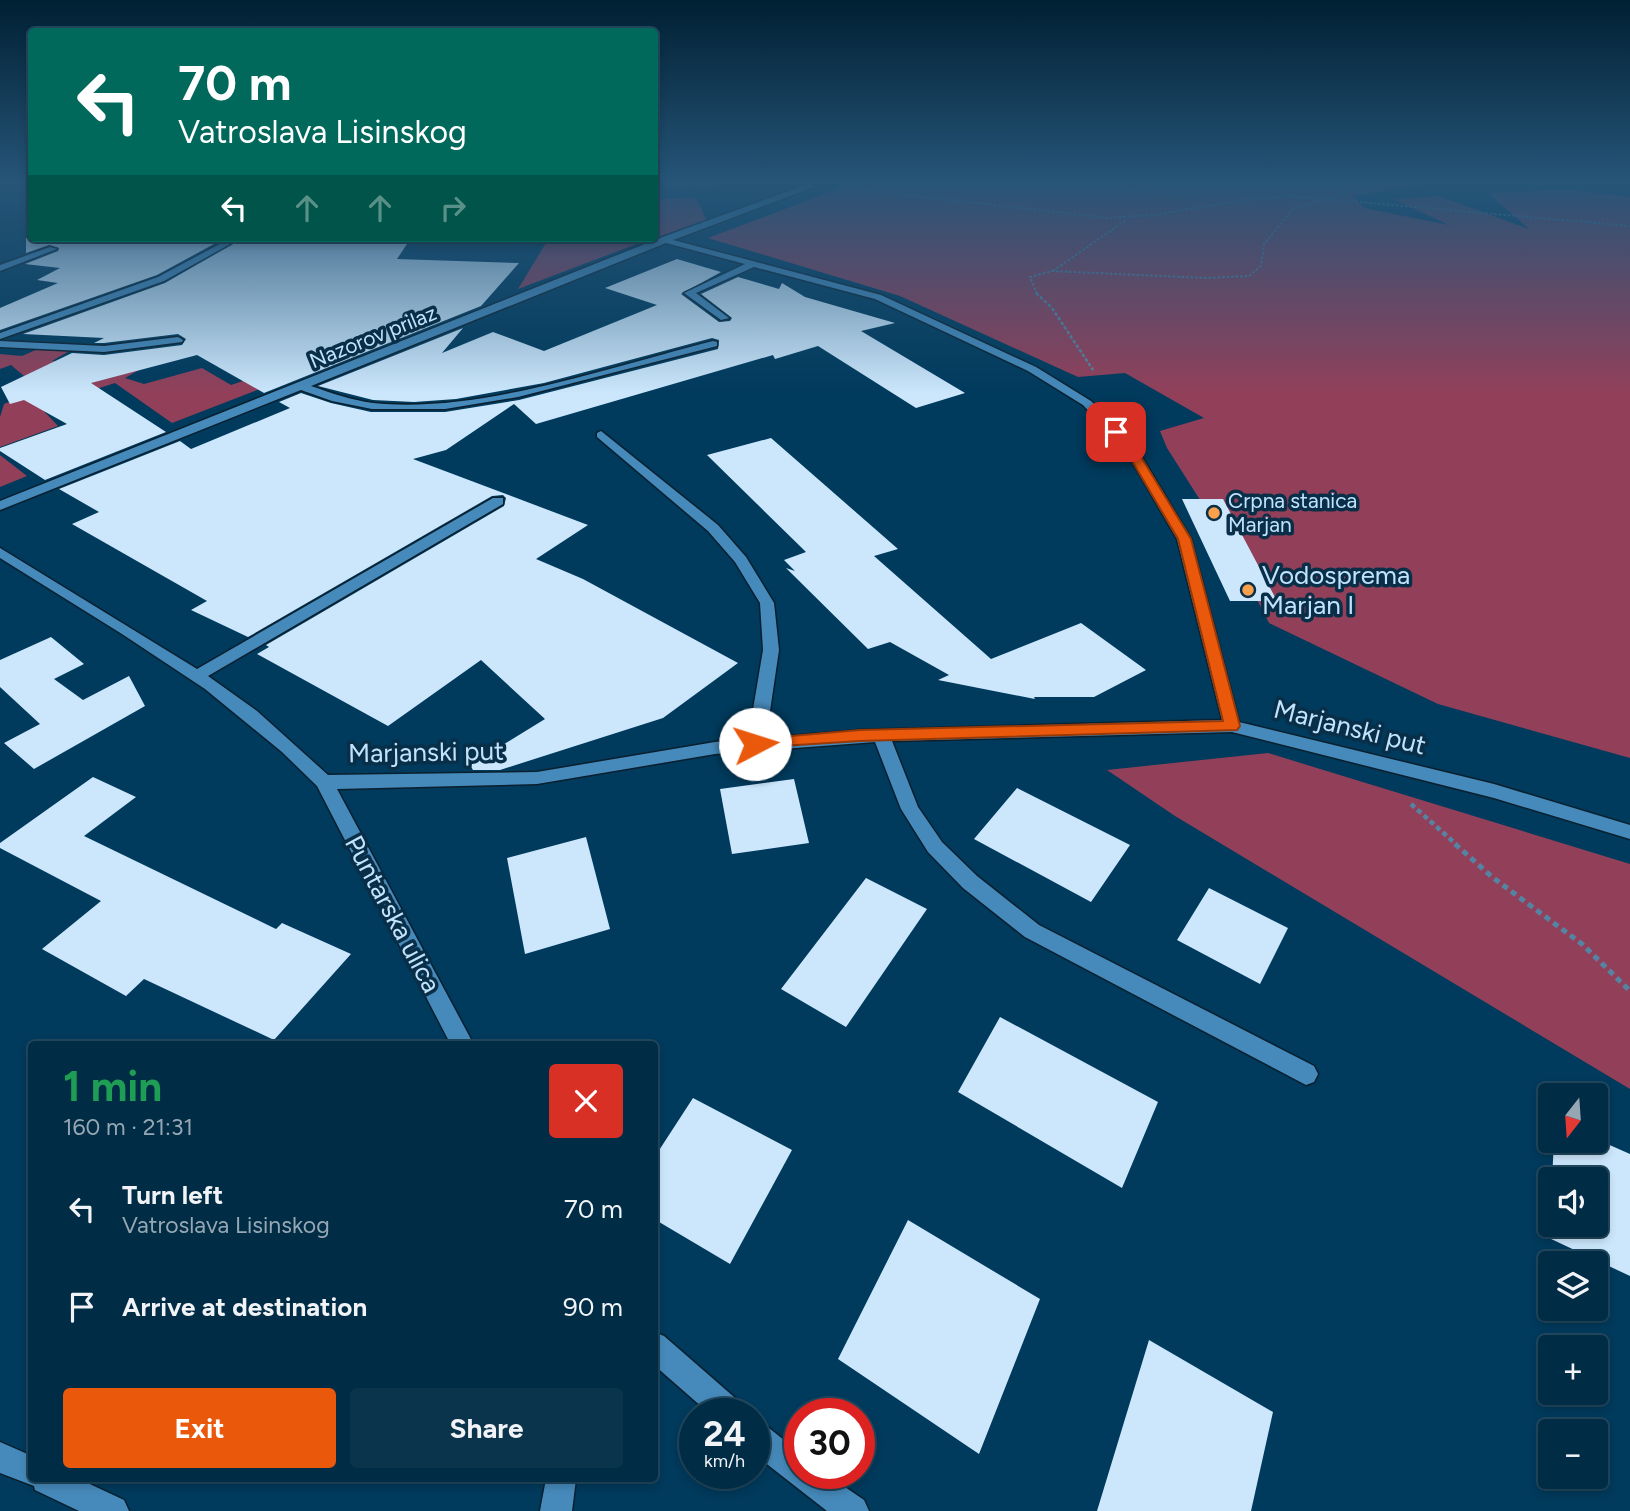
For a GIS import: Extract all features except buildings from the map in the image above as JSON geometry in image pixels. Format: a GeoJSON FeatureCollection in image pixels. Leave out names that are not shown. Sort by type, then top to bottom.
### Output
{"type":"FeatureCollection","features":[{"type":"Feature","properties":{"kind":"street"},"geometry":{"type":"LineString","coordinates":[[0,268],[40,254]]}},
{"type":"Feature","properties":{"kind":"street"},"geometry":{"type":"LineString","coordinates":[[0,336],[161,279],[208,254]]}},
{"type":"Feature","properties":{"kind":"street","name":"Nazorov prilaz"},"geometry":{"type":"LineString","coordinates":[[0,506],[634,254]]}},
{"type":"Feature","properties":{"kind":"street"},"geometry":{"type":"LineString","coordinates":[[716,254],[878,297],[1032,369],[1087,403],[1130,447],[1185,539],[1232,726]]}},
{"type":"Feature","properties":{"kind":"street"},"geometry":{"type":"LineString","coordinates":[[724,318],[689,293],[755,263]]}},
{"type":"Feature","properties":{"kind":"street"},"geometry":{"type":"LineString","coordinates":[[0,344],[104,349],[178,340]]}},
{"type":"Feature","properties":{"kind":"street","name":"Nazorov prilaz"},"geometry":{"type":"LineString","coordinates":[[302,386],[324,397],[370,405],[428,408],[498,398],[713,344]]}},
{"type":"Feature","properties":{"kind":"street"},"geometry":{"type":"LineString","coordinates":[[601,435],[712,528],[741,560],[767,603],[772,650],[755,744]]}},
{"type":"Feature","properties":{"kind":"street"},"geometry":{"type":"LineString","coordinates":[[197,676],[498,501]]}},
{"type":"Feature","properties":{"kind":"street","name":"Marjanski put"},"geometry":{"type":"LineString","coordinates":[[0,552],[197,676],[297,753],[324,782],[537,778],[715,748],[881,736],[1232,726],[1494,791],[1630,832]]}},
{"type":"Feature","properties":{"kind":"street"},"geometry":{"type":"LineString","coordinates":[[881,736],[910,809],[936,847],[970,882],[1032,931],[1306,1074]]}},
{"type":"Feature","properties":{"kind":"street","name":"Puntarska ulica"},"geometry":{"type":"LineString","coordinates":[[324,782],[461,1041]]}},
{"type":"Feature","properties":{"kind":"street"},"geometry":{"type":"LineString","coordinates":[[658,1349],[714,1398]]}},
{"type":"Feature","properties":{"kind":"street"},"geometry":{"type":"LineString","coordinates":[[770,1448],[784,1459]]}},
{"type":"Feature","properties":{"kind":"street"},"geometry":{"type":"LineString","coordinates":[[0,1457],[28,1470]]}},
{"type":"Feature","properties":{"kind":"street"},"geometry":{"type":"LineString","coordinates":[[52,1482],[113,1511]]}},
{"type":"Feature","properties":{"kind":"street"},"geometry":{"type":"LineString","coordinates":[[556,1511],[561,1482]]}},
{"type":"Feature","properties":{"kind":"street"},"geometry":{"type":"LineString","coordinates":[[822,1489],[853,1511]]}},
{"type":"Feature","properties":{"kind":"path"},"geometry":{"type":"LineString","coordinates":[[1052,271],[1078,254]]}},
{"type":"Feature","properties":{"kind":"path"},"geometry":{"type":"LineString","coordinates":[[1087,403],[1097,376],[1052,309],[1036,293],[1030,277],[1052,271],[1205,278],[1249,276],[1261,266],[1263,254]]}},
{"type":"Feature","properties":{"kind":"path"},"geometry":{"type":"LineString","coordinates":[[1366,760],[1424,817],[1492,877],[1582,944],[1630,991]]}},
{"type":"Feature","properties":{"kind":"shaded area"},"geometry":{"type":"Polygon","coordinates":[[[540,254],[611,254],[518,289],[540,254]]]}},
{"type":"Feature","properties":{"kind":"shaded area"},"geometry":{"type":"Polygon","coordinates":[[[759,254],[1630,254],[1630,758],[1438,704],[1269,623],[1230,547],[1167,448],[1160,431],[1204,418],[1125,373],[1078,377],[900,296],[759,254]]]}},
{"type":"Feature","properties":{"kind":"shaded area"},"geometry":{"type":"Polygon","coordinates":[[[38,349],[71,350],[52,361],[144,367],[125,378],[144,384],[202,368],[231,385],[304,360],[358,351],[172,423],[115,383],[40,407],[58,426],[0,447],[0,417],[4,404],[76,375],[50,368],[24,376],[11,365],[0,369],[0,354],[22,356],[38,349]]]}},
{"type":"Feature","properties":{"kind":"shaded area"},"geometry":{"type":"Polygon","coordinates":[[[0,455],[27,476],[0,487],[0,455]]]}},
{"type":"Feature","properties":{"kind":"shaded area"},"geometry":{"type":"Polygon","coordinates":[[[1268,753],[1630,864],[1630,1089],[1175,816],[1107,770],[1268,753]]]}},
{"type":"Feature","properties":{"kind":"place","name":"Crpna stanica Marjan"},"geometry":{"type":"Point","coordinates":[1214,513]}},
{"type":"Feature","properties":{"kind":"place","name":"Vodosprema Marjan I"},"geometry":{"type":"Point","coordinates":[1248,590]}},
{"type":"Feature","properties":{"kind":"route"},"geometry":{"type":"LineString","coordinates":[[755,744],[860,736],[1232,726],[1185,539],[1130,447],[1116,432]]}}]}
